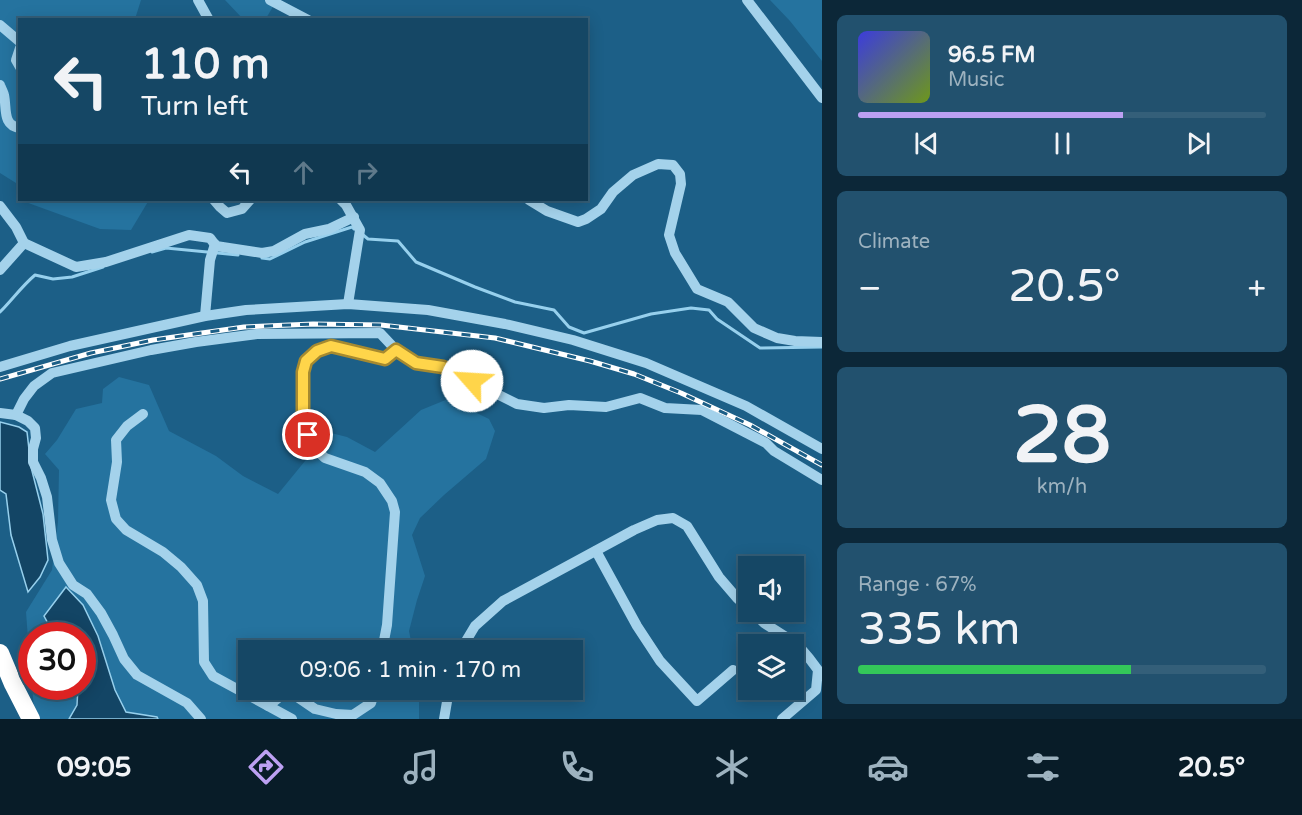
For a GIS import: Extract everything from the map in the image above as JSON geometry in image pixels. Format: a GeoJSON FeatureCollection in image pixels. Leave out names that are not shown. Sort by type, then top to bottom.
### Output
{"type":"FeatureCollection","features":[{"type":"Feature","properties":{"kind":"highway"},"geometry":{"type":"LineString","coordinates":[[0,653],[31,719]]}},
{"type":"Feature","properties":{"kind":"street"},"geometry":{"type":"LineString","coordinates":[[198,0],[208,18]]}},
{"type":"Feature","properties":{"kind":"street"},"geometry":{"type":"LineString","coordinates":[[270,0],[304,18]]}},
{"type":"Feature","properties":{"kind":"street"},"geometry":{"type":"LineString","coordinates":[[747,0],[822,98]]}},
{"type":"Feature","properties":{"kind":"street"},"geometry":{"type":"LineString","coordinates":[[0,25],[18,40]]}},
{"type":"Feature","properties":{"kind":"street"},"geometry":{"type":"LineString","coordinates":[[0,85],[4,94],[8,122],[13,127],[18,128]]}},
{"type":"Feature","properties":{"kind":"street"},"geometry":{"type":"LineString","coordinates":[[531,201],[547,211],[578,222],[601,209],[613,192],[633,175],[658,164],[673,165],[680,174],[681,184],[669,235],[675,253],[697,289],[728,302],[754,328],[777,338],[822,342]]}},
{"type":"Feature","properties":{"kind":"street"},"geometry":{"type":"LineString","coordinates":[[215,201],[227,213],[242,209],[249,201]]}},
{"type":"Feature","properties":{"kind":"street"},"geometry":{"type":"LineString","coordinates":[[342,201],[354,217],[360,230],[348,304]]}},
{"type":"Feature","properties":{"kind":"street"},"geometry":{"type":"LineString","coordinates":[[0,206],[16,227],[24,243],[76,267],[106,262],[189,235],[210,237],[216,246],[262,254],[274,251],[306,234],[329,229],[354,217]]}},
{"type":"Feature","properties":{"kind":"street"},"geometry":{"type":"LineString","coordinates":[[0,270],[24,243]]}},
{"type":"Feature","properties":{"kind":"street"},"geometry":{"type":"LineString","coordinates":[[205,315],[210,260],[214,244]]}},
{"type":"Feature","properties":{"kind":"street"},"geometry":{"type":"LineString","coordinates":[[0,367],[70,346],[205,315],[246,310],[348,304],[428,310],[505,324],[573,340],[646,363],[746,406],[822,448]]}},
{"type":"Feature","properties":{"kind":"street"},"geometry":{"type":"LineString","coordinates":[[16,415],[34,386],[52,373],[196,342],[257,334],[380,333],[396,350],[416,363],[443,367],[517,404],[544,408],[569,405],[606,407],[640,398],[665,408],[702,410],[766,443],[774,451],[822,480]]}},
{"type":"Feature","properties":{"kind":"street"},"geometry":{"type":"LineString","coordinates":[[384,640],[395,512],[392,501],[380,483],[365,472],[325,458],[313,447],[303,423],[303,372],[306,361],[317,351],[331,346],[385,359],[396,350]]}},
{"type":"Feature","properties":{"kind":"street"},"geometry":{"type":"LineString","coordinates":[[0,413],[16,415],[28,421],[34,428],[36,438],[33,462],[47,497],[52,540],[59,563],[73,585],[87,594],[101,613],[124,659],[137,675],[187,703],[201,719]]}},
{"type":"Feature","properties":{"kind":"street"},"geometry":{"type":"LineString","coordinates":[[143,414],[127,426],[116,440],[117,462],[111,500],[116,519],[126,530],[163,552],[197,585],[204,602],[204,662],[213,676],[292,719]]}},
{"type":"Feature","properties":{"kind":"street"},"geometry":{"type":"LineString","coordinates":[[467,640],[475,626],[503,601],[634,530],[657,520],[673,518],[687,526],[719,577],[738,598]]}},
{"type":"Feature","properties":{"kind":"street"},"geometry":{"type":"LineString","coordinates":[[596,551],[637,626],[660,661],[697,701],[733,670]]}},
{"type":"Feature","properties":{"kind":"street"},"geometry":{"type":"LineString","coordinates":[[763,622],[797,644],[818,670],[816,690],[782,719]]}},
{"type":"Feature","properties":{"kind":"street"},"geometry":{"type":"LineString","coordinates":[[268,706],[276,700]]}},
{"type":"Feature","properties":{"kind":"street"},"geometry":{"type":"LineString","coordinates":[[302,700],[315,709],[353,715],[372,700]]}},
{"type":"Feature","properties":{"kind":"street"},"geometry":{"type":"LineString","coordinates":[[444,719],[447,700]]}},
{"type":"Feature","properties":{"kind":"shaded area"},"geometry":{"type":"Polygon","coordinates":[[[0,0],[141,0],[135,18],[18,18],[18,192],[16,183],[0,173],[0,0]]]}},
{"type":"Feature","properties":{"kind":"shaded area"},"geometry":{"type":"Polygon","coordinates":[[[225,0],[277,0],[266,18],[242,18],[225,0]]]}},
{"type":"Feature","properties":{"kind":"shaded area"},"geometry":{"type":"Polygon","coordinates":[[[770,0],[822,0],[822,61],[790,21],[770,0]]]}},
{"type":"Feature","properties":{"kind":"shaded area"},"geometry":{"type":"Polygon","coordinates":[[[23,201],[148,201],[131,230],[100,229],[23,201]]]}},
{"type":"Feature","properties":{"kind":"shaded area"},"geometry":{"type":"Polygon","coordinates":[[[119,377],[149,385],[169,431],[216,456],[243,476],[278,494],[323,439],[331,433],[347,437],[375,452],[421,410],[448,399],[489,419],[495,431],[486,459],[420,518],[412,535],[425,576],[409,631],[411,640],[238,640],[238,700],[419,700],[419,719],[35,719],[33,700],[96,700],[96,622],[27,622],[26,612],[52,570],[58,522],[59,470],[45,454],[57,440],[76,409],[102,403],[103,389],[119,377]]]}},
{"type":"Feature","properties":{"kind":"shaded area"},"geometry":{"type":"Polygon","coordinates":[[[0,422],[19,427],[27,432],[31,467],[43,514],[48,560],[40,577],[28,592],[11,535],[6,494],[0,490],[0,422]]]}},
{"type":"Feature","properties":{"kind":"shaded area"},"geometry":{"type":"Polygon","coordinates":[[[66,587],[83,605],[91,622],[47,622],[44,616],[66,587]]]}},
{"type":"Feature","properties":{"kind":"shaded area"},"geometry":{"type":"Polygon","coordinates":[[[96,632],[115,690],[126,712],[158,719],[69,719],[77,700],[96,700],[96,632]]]}},
{"type":"Feature","properties":{"kind":"waterway"},"geometry":{"type":"LineString","coordinates":[[262,258],[270,259],[305,242],[352,227],[354,229]]}},
{"type":"Feature","properties":{"kind":"waterway"},"geometry":{"type":"LineString","coordinates":[[362,234],[368,239],[398,241],[416,262],[475,287],[515,302],[554,310],[569,327],[584,333],[651,314],[691,308],[709,310],[717,319],[760,348],[822,347]]}},
{"type":"Feature","properties":{"kind":"waterway"},"geometry":{"type":"LineString","coordinates":[[152,252],[166,248],[238,255]]}},
{"type":"Feature","properties":{"kind":"waterway"},"geometry":{"type":"LineString","coordinates":[[0,312],[35,275],[53,279],[72,277],[103,267]]}},
{"type":"Feature","properties":{"kind":"railway"},"geometry":{"type":"LineString","coordinates":[[0,379],[91,353],[153,340],[244,327],[313,324],[381,325],[495,338],[634,374],[750,425],[822,465]]}},
{"type":"Feature","properties":{"kind":"route"},"geometry":{"type":"LineString","coordinates":[[308,435],[303,423],[303,372],[306,361],[317,351],[331,346],[385,359],[396,350],[416,363],[443,367],[472,381]]}}]}
